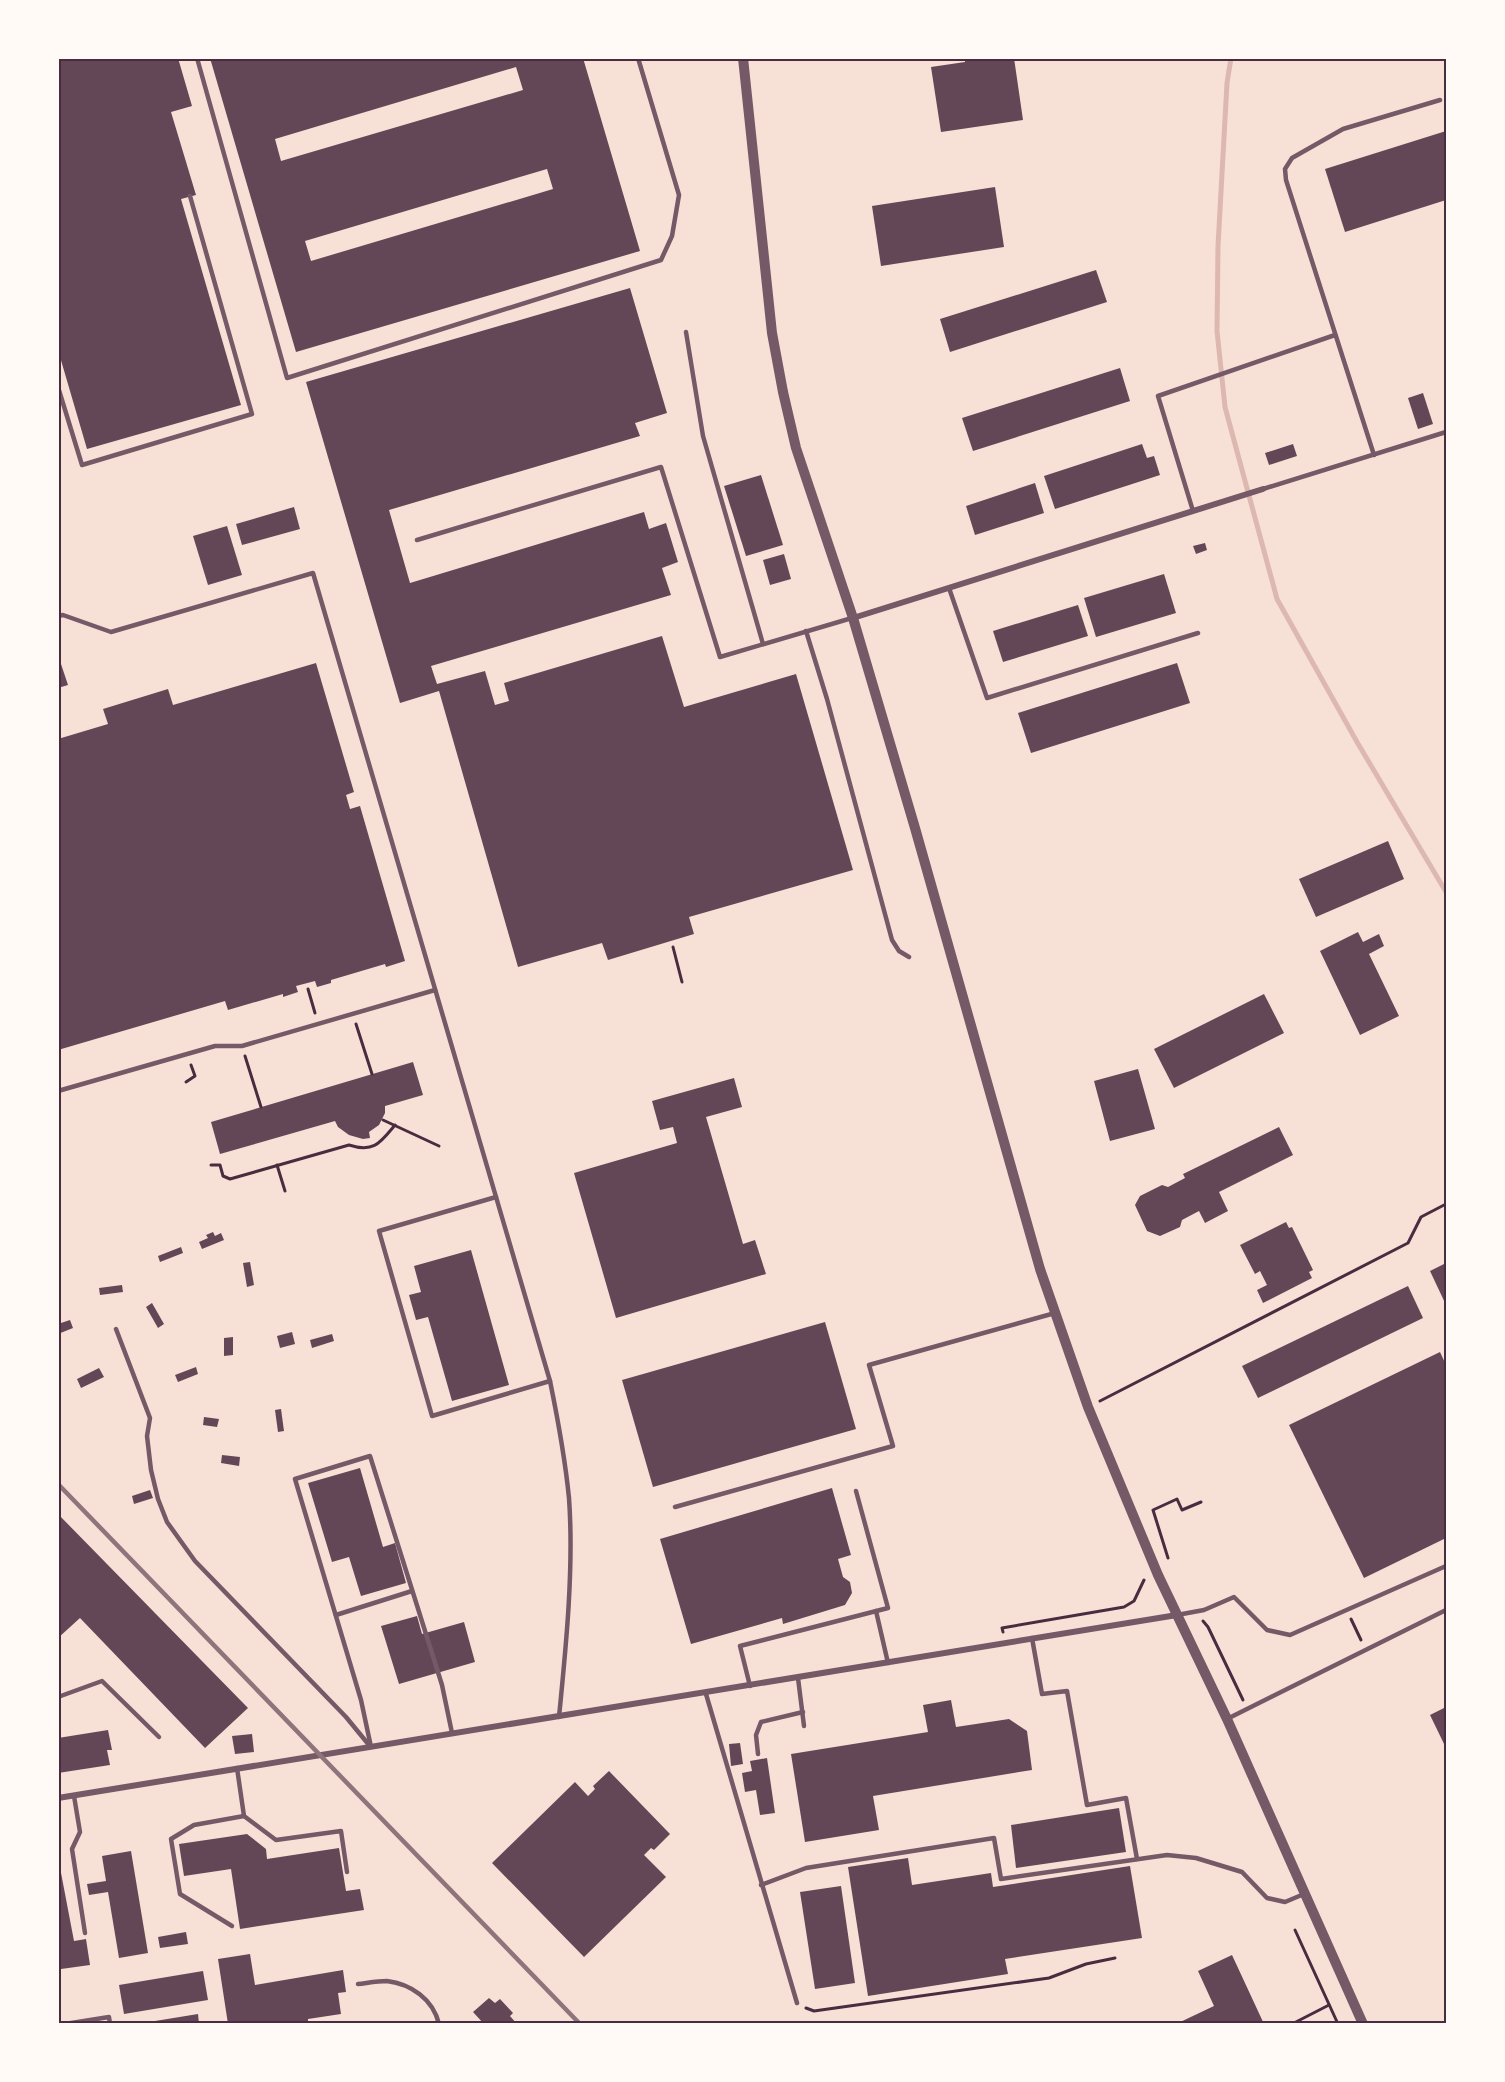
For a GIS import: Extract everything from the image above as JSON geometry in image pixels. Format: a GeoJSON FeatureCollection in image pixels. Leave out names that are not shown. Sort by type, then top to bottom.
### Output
{"type":"FeatureCollection","features":[{"type":"Feature","properties":{"kind":"street"},"geometry":{"type":"LineString","coordinates":[[743,58],[772,333],[796,448],[853,618],[1040,1269],[1088,1407],[1158,1575],[1227,1719],[1363,2024]]}},
{"type":"Feature","properties":{"kind":"street"},"geometry":{"type":"LineString","coordinates":[[853,618],[1263,489]]}},
{"type":"Feature","properties":{"kind":"street"},"geometry":{"type":"LineString","coordinates":[[58,1798],[706,1694],[1177,1615]]}},
{"type":"Feature","properties":{"kind":"lane"},"geometry":{"type":"LineString","coordinates":[[197,58],[287,378],[661,260],[672,236],[679,195],[638,58]]}},
{"type":"Feature","properties":{"kind":"lane"},"geometry":{"type":"LineString","coordinates":[[1374,455],[1286,180],[1285,169],[1299,153],[1343,129],[1440,100]]}},
{"type":"Feature","properties":{"kind":"lane"},"geometry":{"type":"LineString","coordinates":[[58,387],[82,465],[252,414],[190,196]]}},
{"type":"Feature","properties":{"kind":"lane"},"geometry":{"type":"LineString","coordinates":[[686,332],[703,436],[763,644]]}},
{"type":"Feature","properties":{"kind":"lane"},"geometry":{"type":"LineString","coordinates":[[1193,511],[1158,396],[1335,336]]}},
{"type":"Feature","properties":{"kind":"lane"},"geometry":{"type":"LineString","coordinates":[[1263,489],[1446,432]]}},
{"type":"Feature","properties":{"kind":"lane"},"geometry":{"type":"LineString","coordinates":[[417,540],[661,467],[720,657],[853,618]]}},
{"type":"Feature","properties":{"kind":"lane"},"geometry":{"type":"LineString","coordinates":[[58,616],[63,615],[111,632],[313,573],[550,1381],[562,1437],[569,1500],[570,1558],[566,1649],[559,1717]]}},
{"type":"Feature","properties":{"kind":"lane"},"geometry":{"type":"LineString","coordinates":[[949,588],[987,698],[1198,633]]}},
{"type":"Feature","properties":{"kind":"lane"},"geometry":{"type":"LineString","coordinates":[[806,631],[827,699],[887,922],[895,946],[909,957]]}},
{"type":"Feature","properties":{"kind":"lane"},"geometry":{"type":"LineString","coordinates":[[58,1091],[215,1046],[242,1046],[435,990]]}},
{"type":"Feature","properties":{"kind":"lane"},"geometry":{"type":"LineString","coordinates":[[496,1197],[379,1232],[432,1416],[550,1381]]}},
{"type":"Feature","properties":{"kind":"lane"},"geometry":{"type":"LineString","coordinates":[[675,1507],[893,1446],[869,1365],[1055,1313]]}},
{"type":"Feature","properties":{"kind":"lane"},"geometry":{"type":"LineString","coordinates":[[116,1329],[150,1418],[147,1436],[151,1470],[158,1499],[167,1522],[195,1561],[346,1717],[371,1747]]}},
{"type":"Feature","properties":{"kind":"lane"},"geometry":{"type":"LineString","coordinates":[[371,1747],[361,1700],[295,1479],[370,1456],[442,1685],[452,1733]]}},
{"type":"Feature","properties":{"kind":"lane"},"geometry":{"type":"LineString","coordinates":[[750,1686],[740,1646],[888,1608],[856,1491]]}},
{"type":"Feature","properties":{"kind":"lane"},"geometry":{"type":"LineString","coordinates":[[1177,1615],[1204,1610],[1234,1597],[1267,1630],[1290,1635],[1446,1566]]}},
{"type":"Feature","properties":{"kind":"lane"},"geometry":{"type":"LineString","coordinates":[[336,1615],[412,1591]]}},
{"type":"Feature","properties":{"kind":"lane"},"geometry":{"type":"LineString","coordinates":[[1227,1719],[1446,1610]]}},
{"type":"Feature","properties":{"kind":"lane"},"geometry":{"type":"LineString","coordinates":[[876,1611],[888,1663]]}},
{"type":"Feature","properties":{"kind":"lane"},"geometry":{"type":"LineString","coordinates":[[1032,1638],[1042,1695],[1067,1690],[1088,1805],[1126,1798],[1137,1859]]}},
{"type":"Feature","properties":{"kind":"lane"},"geometry":{"type":"LineString","coordinates":[[798,1678],[804,1726]]}},
{"type":"Feature","properties":{"kind":"lane"},"geometry":{"type":"LineString","coordinates":[[58,1697],[102,1681],[159,1737]]}},
{"type":"Feature","properties":{"kind":"lane"},"geometry":{"type":"LineString","coordinates":[[706,1694],[796,2004]]}},
{"type":"Feature","properties":{"kind":"lane"},"geometry":{"type":"LineString","coordinates":[[758,1754],[756,1735],[761,1722],[803,1712]]}},
{"type":"Feature","properties":{"kind":"lane"},"geometry":{"type":"LineString","coordinates":[[237,1768],[244,1816],[276,1840],[341,1831],[347,1872]]}},
{"type":"Feature","properties":{"kind":"lane"},"geometry":{"type":"LineString","coordinates":[[74,1796],[80,1832],[72,1849],[85,1933]]}},
{"type":"Feature","properties":{"kind":"lane"},"geometry":{"type":"LineString","coordinates":[[232,1926],[180,1894],[171,1839],[194,1825],[244,1816]]}},
{"type":"Feature","properties":{"kind":"lane"},"geometry":{"type":"LineString","coordinates":[[761,1885],[806,1868],[994,1838],[1001,1879],[1167,1855],[1196,1858],[1242,1872],[1267,1898],[1285,1902],[1304,1894]]}},
{"type":"Feature","properties":{"kind":"lane"},"geometry":{"type":"LineString","coordinates":[[358,1984],[386,1981],[411,1987],[427,2000],[439,2024]]}},
{"type":"Feature","properties":{"kind":"lane"},"geometry":{"type":"LineString","coordinates":[[65,2024],[109,2017],[110,2024]]}},
{"type":"Feature","properties":{"kind":"path"},"geometry":{"type":"LineString","coordinates":[[673,947],[682,982]]}},
{"type":"Feature","properties":{"kind":"path"},"geometry":{"type":"LineString","coordinates":[[308,989],[318,1024]]}},
{"type":"Feature","properties":{"kind":"path"},"geometry":{"type":"LineString","coordinates":[[353,1014],[372,1074]]}},
{"type":"Feature","properties":{"kind":"path"},"geometry":{"type":"LineString","coordinates":[[242,1046],[261,1107]]}},
{"type":"Feature","properties":{"kind":"path"},"geometry":{"type":"LineString","coordinates":[[186,1082],[195,1077],[188,1054]]}},
{"type":"Feature","properties":{"kind":"path"},"geometry":{"type":"LineString","coordinates":[[383,1120],[439,1146]]}},
{"type":"Feature","properties":{"kind":"path"},"geometry":{"type":"LineString","coordinates":[[211,1165],[220,1165],[223,1176],[230,1179],[349,1145],[364,1148],[378,1145],[395,1125]]}},
{"type":"Feature","properties":{"kind":"path"},"geometry":{"type":"LineString","coordinates":[[277,1165],[285,1191]]}},
{"type":"Feature","properties":{"kind":"path"},"geometry":{"type":"LineString","coordinates":[[1088,1407],[1408,1243],[1421,1216],[1446,1204]]}},
{"type":"Feature","properties":{"kind":"path"},"geometry":{"type":"LineString","coordinates":[[1168,1558],[1154,1510],[1178,1499],[1182,1510],[1201,1502]]}},
{"type":"Feature","properties":{"kind":"path"},"geometry":{"type":"LineString","coordinates":[[1347,1609],[1366,1650]]}},
{"type":"Feature","properties":{"kind":"path"},"geometry":{"type":"LineString","coordinates":[[1295,1930],[1338,2024]]}},
{"type":"Feature","properties":{"kind":"path"},"geometry":{"type":"LineString","coordinates":[[796,2004],[814,2011],[1049,1978],[1086,1964],[1115,1958]]}},
{"type":"Feature","properties":{"kind":"path"},"geometry":{"type":"LineString","coordinates":[[1292,2024],[1329,2005]]}},
{"type":"Feature","properties":{"kind":"building"},"geometry":{"type":"Polygon","coordinates":[[[71,58],[178,58],[192,106],[171,112],[196,195],[181,199],[241,405],[87,449],[58,350],[58,62],[71,58]]]}},
{"type":"Feature","properties":{"kind":"building"},"geometry":{"type":"Polygon","coordinates":[[[210,58],[583,58],[640,251],[296,352],[210,58]],[[516,67],[275,139],[281,161],[523,90],[516,67]],[[547,169],[305,241],[311,261],[553,189],[547,169]]]}},
{"type":"Feature","properties":{"kind":"building"},"geometry":{"type":"Polygon","coordinates":[[[965,58],[1014,58],[1023,120],[941,132],[931,67],[965,62],[965,58]]]}},
{"type":"Feature","properties":{"kind":"building"},"geometry":{"type":"Polygon","coordinates":[[[1446,131],[1446,200],[1345,232],[1325,169],[1446,131]]]}},
{"type":"Feature","properties":{"kind":"building"},"geometry":{"type":"Polygon","coordinates":[[[995,187],[1004,247],[881,266],[872,206],[995,187]]]}},
{"type":"Feature","properties":{"kind":"building"},"geometry":{"type":"Polygon","coordinates":[[[1096,270],[1107,302],[950,352],[940,319],[1096,270]]]}},
{"type":"Feature","properties":{"kind":"building"},"geometry":{"type":"Polygon","coordinates":[[[630,288],[667,413],[635,423],[640,436],[389,510],[410,583],[644,512],[649,529],[666,523],[678,562],[662,568],[671,595],[431,666],[437,684],[485,671],[495,705],[509,701],[504,683],[662,636],[684,707],[796,674],[853,870],[689,917],[694,934],[608,960],[602,943],[518,967],[439,691],[400,703],[306,382],[630,288]]]}},
{"type":"Feature","properties":{"kind":"building"},"geometry":{"type":"Polygon","coordinates":[[[1120,368],[1130,401],[973,451],[962,418],[1120,368]]]}},
{"type":"Feature","properties":{"kind":"building"},"geometry":{"type":"Polygon","coordinates":[[[1423,393],[1433,424],[1418,429],[1408,398],[1423,393]]]}},
{"type":"Feature","properties":{"kind":"building"},"geometry":{"type":"Polygon","coordinates":[[[1142,444],[1147,458],[1154,456],[1160,475],[1055,509],[1044,476],[1142,444]]]}},
{"type":"Feature","properties":{"kind":"building"},"geometry":{"type":"Polygon","coordinates":[[[1293,444],[1297,456],[1269,465],[1265,453],[1293,444]]]}},
{"type":"Feature","properties":{"kind":"building"},"geometry":{"type":"Polygon","coordinates":[[[761,475],[783,545],[746,556],[724,486],[761,475]]]}},
{"type":"Feature","properties":{"kind":"building"},"geometry":{"type":"Polygon","coordinates":[[[1035,483],[1044,513],[975,535],[966,506],[1035,483]]]}},
{"type":"Feature","properties":{"kind":"building"},"geometry":{"type":"Polygon","coordinates":[[[294,507],[300,529],[242,545],[236,524],[294,507]]]}},
{"type":"Feature","properties":{"kind":"building"},"geometry":{"type":"Polygon","coordinates":[[[227,526],[242,575],[208,585],[193,536],[227,526]]]}},
{"type":"Feature","properties":{"kind":"building"},"geometry":{"type":"Polygon","coordinates":[[[1205,543],[1207,550],[1196,554],[1193,546],[1205,543]]]}},
{"type":"Feature","properties":{"kind":"building"},"geometry":{"type":"Polygon","coordinates":[[[784,554],[791,579],[770,585],[763,560],[784,554]]]}},
{"type":"Feature","properties":{"kind":"building"},"geometry":{"type":"Polygon","coordinates":[[[1164,574],[1176,613],[1096,637],[1084,598],[1164,574]]]}},
{"type":"Feature","properties":{"kind":"building"},"geometry":{"type":"Polygon","coordinates":[[[1078,605],[1088,636],[1003,662],[993,631],[1078,605]]]}},
{"type":"Feature","properties":{"kind":"building"},"geometry":{"type":"Polygon","coordinates":[[[58,655],[68,685],[58,688],[58,655]]]}},
{"type":"Feature","properties":{"kind":"building"},"geometry":{"type":"Polygon","coordinates":[[[316,663],[354,792],[346,795],[350,809],[360,806],[405,961],[386,967],[385,964],[331,980],[331,983],[317,987],[315,981],[296,986],[298,992],[228,1010],[225,1001],[58,1050],[58,739],[108,724],[103,709],[168,689],[173,705],[316,663]]]}},
{"type":"Feature","properties":{"kind":"building"},"geometry":{"type":"Polygon","coordinates":[[[1177,663],[1190,703],[1031,753],[1018,713],[1177,663]]]}},
{"type":"Feature","properties":{"kind":"building"},"geometry":{"type":"Polygon","coordinates":[[[1388,841],[1404,879],[1316,917],[1299,879],[1388,841]]]}},
{"type":"Feature","properties":{"kind":"building"},"geometry":{"type":"Polygon","coordinates":[[[1358,932],[1363,942],[1379,934],[1384,946],[1369,954],[1399,1016],[1360,1035],[1320,951],[1358,932]]]}},
{"type":"Feature","properties":{"kind":"building"},"geometry":{"type":"Polygon","coordinates":[[[1264,994],[1284,1033],[1174,1088],[1154,1049],[1264,994]]]}},
{"type":"Feature","properties":{"kind":"building"},"geometry":{"type":"Polygon","coordinates":[[[413,1062],[423,1095],[385,1106],[385,1113],[379,1125],[369,1132],[370,1138],[363,1139],[349,1135],[338,1127],[335,1121],[220,1154],[211,1122],[413,1062]]]}},
{"type":"Feature","properties":{"kind":"building"},"geometry":{"type":"Polygon","coordinates":[[[1138,1069],[1155,1129],[1110,1141],[1094,1081],[1138,1069]]]}},
{"type":"Feature","properties":{"kind":"building"},"geometry":{"type":"Polygon","coordinates":[[[734,1078],[742,1107],[706,1117],[743,1244],[755,1240],[766,1274],[616,1318],[574,1173],[677,1143],[673,1127],[660,1130],[652,1101],[734,1078]]]}},
{"type":"Feature","properties":{"kind":"building"},"geometry":{"type":"Polygon","coordinates":[[[1279,1127],[1293,1155],[1219,1192],[1228,1211],[1205,1223],[1199,1211],[1182,1220],[1180,1227],[1160,1236],[1147,1231],[1135,1205],[1140,1196],[1162,1185],[1168,1187],[1185,1178],[1183,1174],[1279,1127]]]}},
{"type":"Feature","properties":{"kind":"building"},"geometry":{"type":"Polygon","coordinates":[[[1286,1222],[1289,1228],[1292,1227],[1313,1270],[1309,1272],[1312,1278],[1263,1303],[1257,1290],[1267,1285],[1260,1271],[1255,1274],[1240,1245],[1286,1222]]]}},
{"type":"Feature","properties":{"kind":"building"},"geometry":{"type":"Polygon","coordinates":[[[213,1232],[215,1236],[221,1233],[224,1240],[202,1249],[199,1242],[208,1238],[206,1235],[213,1232]]]}},
{"type":"Feature","properties":{"kind":"building"},"geometry":{"type":"Polygon","coordinates":[[[181,1247],[183,1253],[160,1262],[158,1256],[181,1247]]]}},
{"type":"Feature","properties":{"kind":"building"},"geometry":{"type":"Polygon","coordinates":[[[471,1250],[509,1385],[452,1401],[428,1317],[416,1320],[409,1295],[421,1292],[414,1266],[471,1250]]]}},
{"type":"Feature","properties":{"kind":"building"},"geometry":{"type":"Polygon","coordinates":[[[250,1262],[254,1285],[247,1287],[243,1263],[250,1262]]]}},
{"type":"Feature","properties":{"kind":"building"},"geometry":{"type":"Polygon","coordinates":[[[1446,1263],[1446,1305],[1430,1271],[1446,1263]]]}},
{"type":"Feature","properties":{"kind":"building"},"geometry":{"type":"Polygon","coordinates":[[[122,1285],[123,1292],[100,1295],[99,1288],[122,1285]]]}},
{"type":"Feature","properties":{"kind":"building"},"geometry":{"type":"Polygon","coordinates":[[[1408,1286],[1423,1318],[1258,1398],[1242,1366],[1408,1286]]]}},
{"type":"Feature","properties":{"kind":"building"},"geometry":{"type":"Polygon","coordinates":[[[152,1303],[164,1324],[158,1328],[146,1307],[152,1303]]]}},
{"type":"Feature","properties":{"kind":"building"},"geometry":{"type":"Polygon","coordinates":[[[70,1320],[73,1328],[58,1334],[58,1324],[70,1320]]]}},
{"type":"Feature","properties":{"kind":"building"},"geometry":{"type":"Polygon","coordinates":[[[825,1322],[856,1429],[653,1487],[622,1380],[825,1322]]]}},
{"type":"Feature","properties":{"kind":"building"},"geometry":{"type":"Polygon","coordinates":[[[292,1332],[295,1344],[280,1348],[277,1336],[292,1332]]]}},
{"type":"Feature","properties":{"kind":"building"},"geometry":{"type":"Polygon","coordinates":[[[332,1334],[334,1341],[312,1348],[310,1340],[332,1334]]]}},
{"type":"Feature","properties":{"kind":"building"},"geometry":{"type":"Polygon","coordinates":[[[233,1337],[233,1355],[224,1356],[224,1338],[233,1337]]]}},
{"type":"Feature","properties":{"kind":"building"},"geometry":{"type":"Polygon","coordinates":[[[1440,1352],[1446,1365],[1446,1538],[1364,1578],[1289,1425],[1440,1352]]]}},
{"type":"Feature","properties":{"kind":"building"},"geometry":{"type":"Polygon","coordinates":[[[196,1367],[198,1374],[178,1382],[175,1375],[196,1367]]]}},
{"type":"Feature","properties":{"kind":"building"},"geometry":{"type":"Polygon","coordinates":[[[99,1368],[104,1377],[81,1388],[77,1379],[99,1368]]]}},
{"type":"Feature","properties":{"kind":"building"},"geometry":{"type":"Polygon","coordinates":[[[281,1409],[284,1431],[278,1432],[275,1410],[281,1409]]]}},
{"type":"Feature","properties":{"kind":"building"},"geometry":{"type":"Polygon","coordinates":[[[204,1417],[219,1419],[217,1427],[203,1425],[204,1417]]]}},
{"type":"Feature","properties":{"kind":"building"},"geometry":{"type":"Polygon","coordinates":[[[222,1455],[240,1457],[239,1466],[221,1463],[222,1455]]]}},
{"type":"Feature","properties":{"kind":"building"},"geometry":{"type":"Polygon","coordinates":[[[360,1468],[383,1547],[395,1543],[406,1583],[361,1596],[349,1557],[332,1562],[308,1483],[360,1468]]]}},
{"type":"Feature","properties":{"kind":"building"},"geometry":{"type":"Polygon","coordinates":[[[832,1488],[851,1555],[838,1559],[843,1577],[850,1582],[852,1593],[845,1605],[783,1624],[782,1618],[691,1644],[660,1539],[832,1488]]]}},
{"type":"Feature","properties":{"kind":"building"},"geometry":{"type":"Polygon","coordinates":[[[150,1490],[153,1498],[134,1504],[132,1496],[150,1490]]]}},
{"type":"Feature","properties":{"kind":"building"},"geometry":{"type":"Polygon","coordinates":[[[58,1514],[248,1708],[205,1748],[80,1618],[58,1638],[58,1514]]]}},
{"type":"Feature","properties":{"kind":"building"},"geometry":{"type":"Polygon","coordinates":[[[417,1616],[422,1634],[464,1622],[475,1662],[399,1684],[381,1626],[417,1616]]]}},
{"type":"Feature","properties":{"kind":"building"},"geometry":{"type":"Polygon","coordinates":[[[951,1700],[956,1727],[1009,1719],[1027,1731],[1032,1770],[873,1796],[879,1830],[805,1842],[791,1754],[928,1732],[923,1705],[951,1700]]]}},
{"type":"Feature","properties":{"kind":"building"},"geometry":{"type":"Polygon","coordinates":[[[1446,1707],[1446,1748],[1430,1715],[1446,1707]]]}},
{"type":"Feature","properties":{"kind":"building"},"geometry":{"type":"Polygon","coordinates":[[[108,1730],[112,1750],[107,1750],[110,1765],[58,1773],[58,1738],[108,1730]]]}},
{"type":"Feature","properties":{"kind":"building"},"geometry":{"type":"Polygon","coordinates":[[[252,1734],[254,1752],[235,1754],[232,1736],[252,1734]]]}},
{"type":"Feature","properties":{"kind":"building"},"geometry":{"type":"Polygon","coordinates":[[[740,1743],[743,1764],[731,1766],[729,1744],[740,1743]]]}},
{"type":"Feature","properties":{"kind":"building"},"geometry":{"type":"Polygon","coordinates":[[[767,1758],[775,1813],[760,1815],[756,1790],[745,1792],[742,1773],[752,1771],[750,1761],[767,1758]]]}},
{"type":"Feature","properties":{"kind":"building"},"geometry":{"type":"Polygon","coordinates":[[[609,1771],[670,1834],[654,1850],[651,1848],[644,1855],[666,1877],[584,1957],[492,1863],[575,1782],[588,1796],[595,1789],[593,1786],[609,1771]]]}},
{"type":"Feature","properties":{"kind":"building"},"geometry":{"type":"Polygon","coordinates":[[[1119,1808],[1126,1852],[1016,1868],[1011,1825],[1119,1808]]]}},
{"type":"Feature","properties":{"kind":"building"},"geometry":{"type":"Polygon","coordinates":[[[247,1834],[266,1849],[267,1859],[339,1848],[346,1891],[360,1889],[364,1910],[240,1929],[231,1869],[184,1876],[179,1844],[247,1834]]]}},
{"type":"Feature","properties":{"kind":"building"},"geometry":{"type":"Polygon","coordinates":[[[131,1851],[148,1953],[119,1958],[108,1892],[89,1895],[87,1884],[106,1881],[102,1856],[131,1851]]]}},
{"type":"Feature","properties":{"kind":"building"},"geometry":{"type":"Polygon","coordinates":[[[58,1857],[74,1941],[86,1939],[90,1965],[61,1969],[58,1957],[58,1857]]]}},
{"type":"Feature","properties":{"kind":"building"},"geometry":{"type":"Polygon","coordinates":[[[908,1858],[912,1885],[991,1873],[993,1887],[1130,1866],[1142,1938],[1005,1959],[1008,1974],[868,1996],[848,1867],[908,1858]]]}},
{"type":"Feature","properties":{"kind":"building"},"geometry":{"type":"Polygon","coordinates":[[[841,1886],[855,1983],[815,1989],[800,1892],[841,1886]]]}},
{"type":"Feature","properties":{"kind":"building"},"geometry":{"type":"Polygon","coordinates":[[[186,1932],[188,1944],[160,1948],[158,1937],[186,1932]]]}},
{"type":"Feature","properties":{"kind":"building"},"geometry":{"type":"Polygon","coordinates":[[[250,1954],[255,1985],[343,1970],[346,1992],[338,1993],[341,2014],[308,2019],[308,2024],[228,2024],[218,1959],[250,1954]]]}},
{"type":"Feature","properties":{"kind":"building"},"geometry":{"type":"Polygon","coordinates":[[[1232,1955],[1264,2024],[1176,2024],[1214,2006],[1198,1971],[1232,1955]]]}},
{"type":"Feature","properties":{"kind":"building"},"geometry":{"type":"Polygon","coordinates":[[[203,1971],[208,2000],[124,2014],[119,1985],[203,1971]]]}},
{"type":"Feature","properties":{"kind":"building"},"geometry":{"type":"Polygon","coordinates":[[[489,1998],[495,2003],[500,1999],[513,2013],[510,2016],[517,2024],[484,2024],[473,2012],[489,1998]]]}},
{"type":"Feature","properties":{"kind":"building"},"geometry":{"type":"Polygon","coordinates":[[[198,2014],[199,2024],[155,2024],[155,2021],[198,2014]]]}},
{"type":"Feature","properties":{"kind":"waterway"},"geometry":{"type":"LineString","coordinates":[[1231,58],[1227,83],[1218,246],[1217,331],[1225,407],[1277,599],[1357,742],[1446,892]]}},
{"type":"Feature","properties":{"kind":"railway"},"geometry":{"type":"LineString","coordinates":[[58,1484],[580,2024]]}}]}
